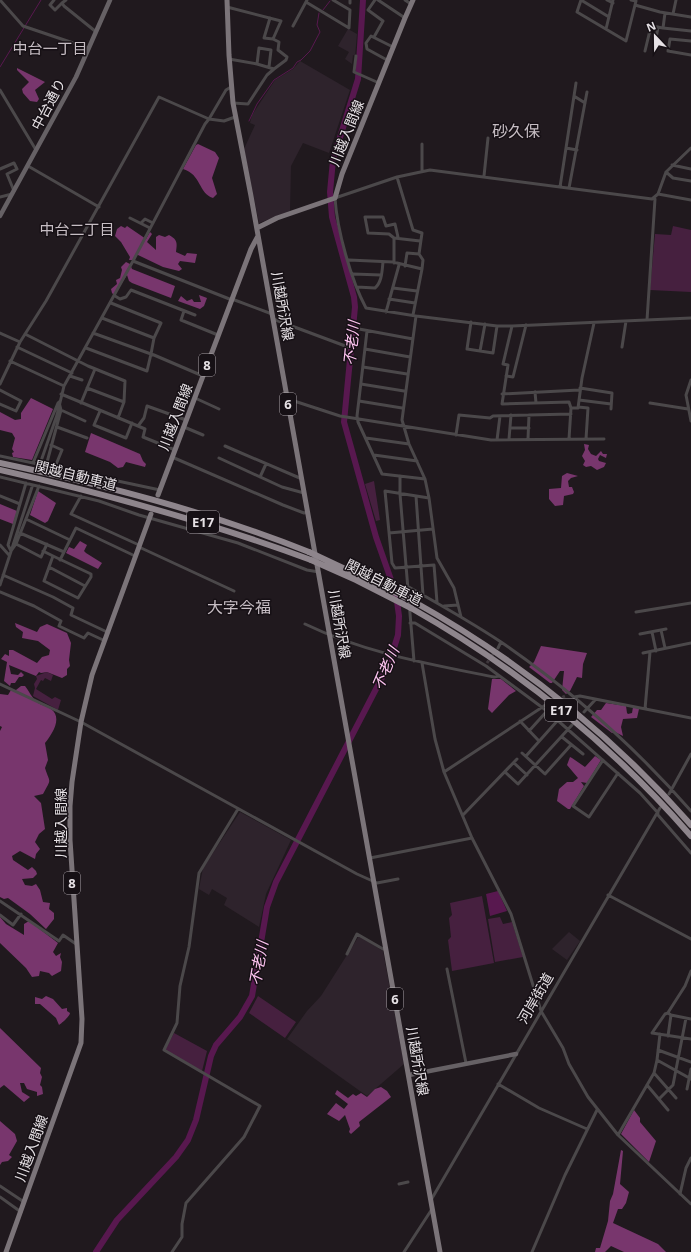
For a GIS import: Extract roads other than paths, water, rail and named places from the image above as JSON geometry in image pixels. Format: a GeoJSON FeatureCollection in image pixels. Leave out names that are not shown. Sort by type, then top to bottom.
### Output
{"type":"FeatureCollection","features":[{"type":"Feature","properties":{"kind":"highway","name":"関越自動車道"},"geometry":{"type":"LineString","coordinates":[[0,463],[148,498],[253,531],[309,552],[411,600],[507,659],[574,711],[635,765],[691,825]]}},
{"type":"Feature","properties":{"kind":"highway","name":"関越自動車道"},"geometry":{"type":"LineString","coordinates":[[0,470],[92,491],[218,526],[311,560],[356,580],[411,608],[473,645],[504,666],[569,716],[630,771],[691,836]]}},
{"type":"Feature","properties":{"kind":"main road","name":"川越所沢線"},"geometry":{"type":"LineString","coordinates":[[227,0],[229,59],[235,117],[257,228],[440,1252]]}},
{"type":"Feature","properties":{"kind":"main road","name":"川越入間線"},"geometry":{"type":"LineString","coordinates":[[334,198],[378,83],[412,2]]}},
{"type":"Feature","properties":{"kind":"main road"},"geometry":{"type":"LineString","coordinates":[[257,228],[277,218],[334,198]]}},
{"type":"Feature","properties":{"kind":"main road","name":"川越入間線"},"geometry":{"type":"LineString","coordinates":[[159,492],[218,335],[258,236]]}},
{"type":"Feature","properties":{"kind":"main road","name":"川越入間線"},"geometry":{"type":"LineString","coordinates":[[6,1252],[81,1043],[82,1019],[76,944],[70,806],[82,722],[92,675],[103,640],[150,516]]}},
{"type":"Feature","properties":{"kind":"street"},"geometry":{"type":"LineString","coordinates":[[0,0],[25,27],[62,41],[78,43],[88,48]]}},
{"type":"Feature","properties":{"kind":"street"},"geometry":{"type":"LineString","coordinates":[[54,0],[50,5],[55,10],[66,0]]}},
{"type":"Feature","properties":{"kind":"street","name":"中台通り"},"geometry":{"type":"LineString","coordinates":[[0,216],[76,77],[110,0]]}},
{"type":"Feature","properties":{"kind":"street"},"geometry":{"type":"LineString","coordinates":[[293,26],[307,1],[349,28],[350,10],[333,0]]}},
{"type":"Feature","properties":{"kind":"street"},"geometry":{"type":"LineString","coordinates":[[374,37],[383,21],[368,10],[375,0]]}},
{"type":"Feature","properties":{"kind":"street"},"geometry":{"type":"LineString","coordinates":[[378,0],[405,18]]}},
{"type":"Feature","properties":{"kind":"street"},"geometry":{"type":"LineString","coordinates":[[405,0],[412,2]]}},
{"type":"Feature","properties":{"kind":"street"},"geometry":{"type":"LineString","coordinates":[[609,17],[581,0],[577,12],[626,41],[636,1],[631,0]]}},
{"type":"Feature","properties":{"kind":"street"},"geometry":{"type":"LineString","coordinates":[[606,28],[613,2],[607,0]]}},
{"type":"Feature","properties":{"kind":"street"},"geometry":{"type":"LineString","coordinates":[[673,14],[676,0]]}},
{"type":"Feature","properties":{"kind":"street"},"geometry":{"type":"LineString","coordinates":[[62,3],[95,31]]}},
{"type":"Feature","properties":{"kind":"street"},"geometry":{"type":"LineString","coordinates":[[635,6],[691,17]]}},
{"type":"Feature","properties":{"kind":"street"},"geometry":{"type":"LineString","coordinates":[[228,7],[282,22],[273,39]]}},
{"type":"Feature","properties":{"kind":"street"},"geometry":{"type":"LineString","coordinates":[[663,28],[665,13]]}},
{"type":"Feature","properties":{"kind":"street"},"geometry":{"type":"LineString","coordinates":[[233,103],[248,104],[267,75],[286,60],[287,57],[278,50],[279,42],[273,39],[264,38],[270,18]]}},
{"type":"Feature","properties":{"kind":"street"},"geometry":{"type":"LineString","coordinates":[[645,51],[651,26],[691,31]]}},
{"type":"Feature","properties":{"kind":"street"},"geometry":{"type":"LineString","coordinates":[[655,44],[658,27]]}},
{"type":"Feature","properties":{"kind":"street"},"geometry":{"type":"LineString","coordinates":[[388,60],[367,49],[366,42],[370,36],[393,47]]}},
{"type":"Feature","properties":{"kind":"street"},"geometry":{"type":"LineString","coordinates":[[691,41],[670,39],[668,51],[691,54]]}},
{"type":"Feature","properties":{"kind":"street"},"geometry":{"type":"LineString","coordinates":[[257,64],[259,48],[270,50],[269,67]]}},
{"type":"Feature","properties":{"kind":"street"},"geometry":{"type":"LineString","coordinates":[[356,56],[355,72],[378,83]]}},
{"type":"Feature","properties":{"kind":"street"},"geometry":{"type":"LineString","coordinates":[[229,59],[274,69]]}},
{"type":"Feature","properties":{"kind":"street"},"geometry":{"type":"LineString","coordinates":[[560,187],[576,83]]}},
{"type":"Feature","properties":{"kind":"street"},"geometry":{"type":"LineString","coordinates":[[41,461],[57,414],[64,386],[115,296],[209,119],[226,90],[231,87]]}},
{"type":"Feature","properties":{"kind":"street"},"geometry":{"type":"LineString","coordinates":[[0,90],[36,150]]}},
{"type":"Feature","properties":{"kind":"street"},"geometry":{"type":"LineString","coordinates":[[568,188],[577,150],[587,92]]}},
{"type":"Feature","properties":{"kind":"street"},"geometry":{"type":"LineString","coordinates":[[574,96],[585,103]]}},
{"type":"Feature","properties":{"kind":"street"},"geometry":{"type":"LineString","coordinates":[[0,384],[24,334],[46,301],[159,97],[209,119],[224,121],[235,117]]}},
{"type":"Feature","properties":{"kind":"street"},"geometry":{"type":"LineString","coordinates":[[484,176],[488,138]]}},
{"type":"Feature","properties":{"kind":"street"},"geometry":{"type":"LineString","coordinates":[[422,144],[422,170]]}},
{"type":"Feature","properties":{"kind":"street"},"geometry":{"type":"LineString","coordinates":[[566,148],[577,150]]}},
{"type":"Feature","properties":{"kind":"street"},"geometry":{"type":"LineString","coordinates":[[647,320],[655,199],[666,172],[691,148]]}},
{"type":"Feature","properties":{"kind":"street"},"geometry":{"type":"LineString","coordinates":[[0,169],[14,163],[17,169],[7,174],[13,192],[0,197]]}},
{"type":"Feature","properties":{"kind":"street"},"geometry":{"type":"LineString","coordinates":[[672,165],[691,169]]}},
{"type":"Feature","properties":{"kind":"street"},"geometry":{"type":"LineString","coordinates":[[28,166],[99,207]]}},
{"type":"Feature","properties":{"kind":"street"},"geometry":{"type":"LineString","coordinates":[[655,199],[638,198],[435,170],[422,170],[334,198],[338,223],[353,274],[357,287],[368,309],[497,326],[691,318]]}},
{"type":"Feature","properties":{"kind":"street"},"geometry":{"type":"LineString","coordinates":[[666,172],[673,178],[691,181]]}},
{"type":"Feature","properties":{"kind":"street"},"geometry":{"type":"LineString","coordinates":[[398,177],[413,230],[422,233],[419,254],[423,260],[415,303],[413,339],[404,391],[402,408],[403,426],[409,444],[425,479],[430,498],[436,558],[454,588],[461,617]]}},
{"type":"Feature","properties":{"kind":"street"},"geometry":{"type":"LineString","coordinates":[[658,194],[691,200]]}},
{"type":"Feature","properties":{"kind":"street"},"geometry":{"type":"LineString","coordinates":[[394,263],[396,238],[395,224],[386,226],[383,217],[365,217],[368,233],[389,234],[396,238],[420,241]]}},
{"type":"Feature","properties":{"kind":"street"},"geometry":{"type":"LineString","coordinates":[[130,218],[150,228]]}},
{"type":"Feature","properties":{"kind":"street"},"geometry":{"type":"LineString","coordinates":[[141,223],[145,219],[153,223]]}},
{"type":"Feature","properties":{"kind":"street"},"geometry":{"type":"LineString","coordinates":[[405,266],[407,254],[419,254]]}},
{"type":"Feature","properties":{"kind":"street"},"geometry":{"type":"LineString","coordinates":[[349,260],[394,263],[422,269]]}},
{"type":"Feature","properties":{"kind":"street"},"geometry":{"type":"LineString","coordinates":[[133,261],[232,299],[348,347]]}},
{"type":"Feature","properties":{"kind":"street"},"geometry":{"type":"LineString","coordinates":[[357,287],[375,288],[382,275],[383,262]]}},
{"type":"Feature","properties":{"kind":"street"},"geometry":{"type":"LineString","coordinates":[[386,312],[399,265]]}},
{"type":"Feature","properties":{"kind":"street"},"geometry":{"type":"LineString","coordinates":[[353,274],[382,275]]}},
{"type":"Feature","properties":{"kind":"street"},"geometry":{"type":"LineString","coordinates":[[393,288],[417,291]]}},
{"type":"Feature","properties":{"kind":"street"},"geometry":{"type":"LineString","coordinates":[[115,296],[120,299],[126,297],[131,290],[196,315]]}},
{"type":"Feature","properties":{"kind":"street"},"geometry":{"type":"LineString","coordinates":[[389,299],[415,303]]}},
{"type":"Feature","properties":{"kind":"street"},"geometry":{"type":"LineString","coordinates":[[86,348],[148,371],[154,338],[161,323],[111,303]]}},
{"type":"Feature","properties":{"kind":"street"},"geometry":{"type":"LineString","coordinates":[[184,311],[181,320],[218,335]]}},
{"type":"Feature","properties":{"kind":"street"},"geometry":{"type":"LineString","coordinates":[[102,318],[154,338]]}},
{"type":"Feature","properties":{"kind":"street"},"geometry":{"type":"LineString","coordinates":[[622,347],[626,321]]}},
{"type":"Feature","properties":{"kind":"street"},"geometry":{"type":"LineString","coordinates":[[471,322],[467,349],[494,353],[497,326]]}},
{"type":"Feature","properties":{"kind":"street"},"geometry":{"type":"LineString","coordinates":[[578,407],[580,389],[594,323]]}},
{"type":"Feature","properties":{"kind":"street"},"geometry":{"type":"LineString","coordinates":[[480,351],[485,324]]}},
{"type":"Feature","properties":{"kind":"street"},"geometry":{"type":"LineString","coordinates":[[506,376],[514,377],[526,325]]}},
{"type":"Feature","properties":{"kind":"street"},"geometry":{"type":"LineString","coordinates":[[512,326],[504,364],[508,365],[502,394],[502,404],[569,402],[571,408],[569,438]]}},
{"type":"Feature","properties":{"kind":"street"},"geometry":{"type":"LineString","coordinates":[[359,329],[413,339]]}},
{"type":"Feature","properties":{"kind":"street"},"geometry":{"type":"LineString","coordinates":[[367,331],[358,419],[382,474],[425,479]]}},
{"type":"Feature","properties":{"kind":"street"},"geometry":{"type":"LineString","coordinates":[[0,333],[20,342]]}},
{"type":"Feature","properties":{"kind":"street"},"geometry":{"type":"LineString","coordinates":[[94,333],[151,354],[203,376]]}},
{"type":"Feature","properties":{"kind":"street"},"geometry":{"type":"LineString","coordinates":[[24,334],[95,369],[126,382],[124,402],[118,418]]}},
{"type":"Feature","properties":{"kind":"street"},"geometry":{"type":"LineString","coordinates":[[17,347],[82,380]]}},
{"type":"Feature","properties":{"kind":"street"},"geometry":{"type":"LineString","coordinates":[[365,349],[410,357]]}},
{"type":"Feature","properties":{"kind":"street"},"geometry":{"type":"LineString","coordinates":[[10,361],[64,386]]}},
{"type":"Feature","properties":{"kind":"street"},"geometry":{"type":"LineString","coordinates":[[363,367],[407,374]]}},
{"type":"Feature","properties":{"kind":"street"},"geometry":{"type":"LineString","coordinates":[[81,403],[95,369]]}},
{"type":"Feature","properties":{"kind":"street"},"geometry":{"type":"LineString","coordinates":[[691,380],[686,395],[691,420]]}},
{"type":"Feature","properties":{"kind":"street"},"geometry":{"type":"LineString","coordinates":[[361,384],[404,391]]}},
{"type":"Feature","properties":{"kind":"street"},"geometry":{"type":"LineString","coordinates":[[87,388],[124,402]]}},
{"type":"Feature","properties":{"kind":"street"},"geometry":{"type":"LineString","coordinates":[[502,394],[580,389],[612,393],[611,409]]}},
{"type":"Feature","properties":{"kind":"street"},"geometry":{"type":"LineString","coordinates":[[0,390],[21,401],[16,411],[0,404]]}},
{"type":"Feature","properties":{"kind":"street"},"geometry":{"type":"LineString","coordinates":[[535,392],[536,403]]}},
{"type":"Feature","properties":{"kind":"street"},"geometry":{"type":"LineString","coordinates":[[61,394],[145,429],[143,437],[175,450]]}},
{"type":"Feature","properties":{"kind":"street"},"geometry":{"type":"LineString","coordinates":[[195,398],[219,409]]}},
{"type":"Feature","properties":{"kind":"street"},"geometry":{"type":"LineString","coordinates":[[288,400],[348,418],[456,435],[497,440],[569,438],[604,439]]}},
{"type":"Feature","properties":{"kind":"street"},"geometry":{"type":"LineString","coordinates":[[579,400],[611,404]]}},
{"type":"Feature","properties":{"kind":"street"},"geometry":{"type":"LineString","coordinates":[[359,401],[402,408]]}},
{"type":"Feature","properties":{"kind":"street"},"geometry":{"type":"LineString","coordinates":[[46,466],[61,410],[59,402]]}},
{"type":"Feature","properties":{"kind":"street"},"geometry":{"type":"LineString","coordinates":[[32,463],[59,402]]}},
{"type":"Feature","properties":{"kind":"street"},"geometry":{"type":"LineString","coordinates":[[650,403],[688,409]]}},
{"type":"Feature","properties":{"kind":"street"},"geometry":{"type":"LineString","coordinates":[[138,426],[144,418],[147,406],[186,420]]}},
{"type":"Feature","properties":{"kind":"street"},"geometry":{"type":"LineString","coordinates":[[571,408],[588,408],[586,439]]}},
{"type":"Feature","properties":{"kind":"street"},"geometry":{"type":"LineString","coordinates":[[61,410],[85,421]]}},
{"type":"Feature","properties":{"kind":"street"},"geometry":{"type":"LineString","coordinates":[[100,411],[94,425],[126,438],[132,424]]}},
{"type":"Feature","properties":{"kind":"street"},"geometry":{"type":"LineString","coordinates":[[456,435],[459,415],[490,418],[493,416],[511,415],[570,414]]}},
{"type":"Feature","properties":{"kind":"street"},"geometry":{"type":"LineString","coordinates":[[509,439],[511,415]]}},
{"type":"Feature","properties":{"kind":"street"},"geometry":{"type":"LineString","coordinates":[[528,439],[529,415]]}},
{"type":"Feature","properties":{"kind":"street"},"geometry":{"type":"LineString","coordinates":[[497,440],[500,416]]}},
{"type":"Feature","properties":{"kind":"street"},"geometry":{"type":"LineString","coordinates":[[57,427],[87,438]]}},
{"type":"Feature","properties":{"kind":"street"},"geometry":{"type":"LineString","coordinates":[[184,427],[203,435]]}},
{"type":"Feature","properties":{"kind":"street"},"geometry":{"type":"LineString","coordinates":[[510,428],[529,428]]}},
{"type":"Feature","properties":{"kind":"street"},"geometry":{"type":"LineString","coordinates":[[366,438],[409,444]]}},
{"type":"Feature","properties":{"kind":"street"},"geometry":{"type":"LineString","coordinates":[[51,446],[62,450],[55,468]]}},
{"type":"Feature","properties":{"kind":"street"},"geometry":{"type":"LineString","coordinates":[[225,446],[302,479]]}},
{"type":"Feature","properties":{"kind":"street"},"geometry":{"type":"LineString","coordinates":[[0,456],[159,492]]}},
{"type":"Feature","properties":{"kind":"street"},"geometry":{"type":"LineString","coordinates":[[374,456],[417,461]]}},
{"type":"Feature","properties":{"kind":"street"},"geometry":{"type":"LineString","coordinates":[[172,457],[283,505],[304,513],[308,512]]}},
{"type":"Feature","properties":{"kind":"street"},"geometry":{"type":"LineString","coordinates":[[219,458],[288,489],[304,493]]}},
{"type":"Feature","properties":{"kind":"street"},"geometry":{"type":"LineString","coordinates":[[260,477],[266,464]]}},
{"type":"Feature","properties":{"kind":"street"},"geometry":{"type":"LineString","coordinates":[[400,476],[400,494],[414,661]]}},
{"type":"Feature","properties":{"kind":"street"},"geometry":{"type":"LineString","coordinates":[[0,477],[81,496],[150,516],[238,543],[307,570],[318,572]]}},
{"type":"Feature","properties":{"kind":"street"},"geometry":{"type":"LineString","coordinates":[[11,551],[8,545],[26,483]]}},
{"type":"Feature","properties":{"kind":"street"},"geometry":{"type":"LineString","coordinates":[[11,551],[16,544],[39,486]]}},
{"type":"Feature","properties":{"kind":"street"},"geometry":{"type":"LineString","coordinates":[[0,585],[32,487]]}},
{"type":"Feature","properties":{"kind":"street"},"geometry":{"type":"LineString","coordinates":[[430,498],[385,491],[393,566],[395,568],[406,568],[440,565]]}},
{"type":"Feature","properties":{"kind":"street"},"geometry":{"type":"LineString","coordinates":[[0,496],[20,504]]}},
{"type":"Feature","properties":{"kind":"street"},"geometry":{"type":"LineString","coordinates":[[81,496],[71,514],[234,591]]}},
{"type":"Feature","properties":{"kind":"street"},"geometry":{"type":"LineString","coordinates":[[416,496],[423,595]]}},
{"type":"Feature","properties":{"kind":"street"},"geometry":{"type":"LineString","coordinates":[[26,519],[70,540]]}},
{"type":"Feature","properties":{"kind":"street"},"geometry":{"type":"LineString","coordinates":[[60,560],[76,528],[135,556]]}},
{"type":"Feature","properties":{"kind":"street"},"geometry":{"type":"LineString","coordinates":[[389,533],[433,529]]}},
{"type":"Feature","properties":{"kind":"street"},"geometry":{"type":"LineString","coordinates":[[20,533],[64,552]]}},
{"type":"Feature","properties":{"kind":"street"},"geometry":{"type":"LineString","coordinates":[[16,544],[41,557],[46,544]]}},
{"type":"Feature","properties":{"kind":"street"},"geometry":{"type":"LineString","coordinates":[[0,545],[9,555]]}},
{"type":"Feature","properties":{"kind":"street"},"geometry":{"type":"LineString","coordinates":[[43,551],[90,574],[85,586],[77,598],[44,582],[53,556]]}},
{"type":"Feature","properties":{"kind":"street"},"geometry":{"type":"LineString","coordinates":[[434,565],[437,602]]}},
{"type":"Feature","properties":{"kind":"street"},"geometry":{"type":"LineString","coordinates":[[49,568],[85,586]]}},
{"type":"Feature","properties":{"kind":"street"},"geometry":{"type":"LineString","coordinates":[[3,575],[53,597],[73,608],[71,615],[107,632]]}},
{"type":"Feature","properties":{"kind":"street"},"geometry":{"type":"LineString","coordinates":[[408,586],[444,606],[501,642],[574,697],[617,734],[691,810]]}},
{"type":"Feature","properties":{"kind":"street"},"geometry":{"type":"LineString","coordinates":[[0,592],[44,611],[61,621],[59,626],[84,638],[88,633],[103,640]]}},
{"type":"Feature","properties":{"kind":"street"},"geometry":{"type":"LineString","coordinates":[[636,612],[691,603]]}},
{"type":"Feature","properties":{"kind":"street"},"geometry":{"type":"LineString","coordinates":[[444,606],[458,605]]}},
{"type":"Feature","properties":{"kind":"street"},"geometry":{"type":"LineString","coordinates":[[410,623],[415,623],[486,664],[499,676],[547,711],[640,793],[691,852]]}},
{"type":"Feature","properties":{"kind":"street"},"geometry":{"type":"LineString","coordinates":[[305,624],[330,636],[395,657],[494,677],[499,676]]}},
{"type":"Feature","properties":{"kind":"street"},"geometry":{"type":"LineString","coordinates":[[640,634],[666,629]]}},
{"type":"Feature","properties":{"kind":"street"},"geometry":{"type":"LineString","coordinates":[[661,630],[664,648]]}},
{"type":"Feature","properties":{"kind":"street"},"geometry":{"type":"LineString","coordinates":[[652,632],[656,651]]}},
{"type":"Feature","properties":{"kind":"street"},"geometry":{"type":"LineString","coordinates":[[498,648],[501,642]]}},
{"type":"Feature","properties":{"kind":"street"},"geometry":{"type":"LineString","coordinates":[[643,653],[691,643]]}},
{"type":"Feature","properties":{"kind":"street"},"geometry":{"type":"LineString","coordinates":[[645,709],[650,652]]}},
{"type":"Feature","properties":{"kind":"street"},"geometry":{"type":"LineString","coordinates":[[422,663],[435,739],[444,772],[472,838],[511,914],[541,1011],[563,1048],[576,1077],[598,1110],[618,1135],[691,1204]]}},
{"type":"Feature","properties":{"kind":"street"},"geometry":{"type":"LineString","coordinates":[[0,684],[82,722],[238,809],[374,882],[398,879]]}},
{"type":"Feature","properties":{"kind":"street"},"geometry":{"type":"LineString","coordinates":[[565,696],[569,694]]}},
{"type":"Feature","properties":{"kind":"street"},"geometry":{"type":"LineString","coordinates":[[574,697],[580,696],[691,718]]}},
{"type":"Feature","properties":{"kind":"street"},"geometry":{"type":"LineString","coordinates":[[584,712],[595,700]]}},
{"type":"Feature","properties":{"kind":"street"},"geometry":{"type":"LineString","coordinates":[[444,772],[547,704]]}},
{"type":"Feature","properties":{"kind":"street"},"geometry":{"type":"LineString","coordinates":[[530,731],[547,711]]}},
{"type":"Feature","properties":{"kind":"street"},"geometry":{"type":"LineString","coordinates":[[526,756],[558,720]]}},
{"type":"Feature","properties":{"kind":"street"},"geometry":{"type":"LineString","coordinates":[[520,721],[540,741]]}},
{"type":"Feature","properties":{"kind":"street"},"geometry":{"type":"LineString","coordinates":[[505,772],[518,784],[572,725]]}},
{"type":"Feature","properties":{"kind":"street"},"geometry":{"type":"LineString","coordinates":[[562,737],[583,754]]}},
{"type":"Feature","properties":{"kind":"street"},"geometry":{"type":"LineString","coordinates":[[522,753],[545,774],[571,745]]}},
{"type":"Feature","properties":{"kind":"street"},"geometry":{"type":"LineString","coordinates":[[669,794],[691,754]]}},
{"type":"Feature","properties":{"kind":"street"},"geometry":{"type":"LineString","coordinates":[[463,815],[517,759]]}},
{"type":"Feature","properties":{"kind":"street"},"geometry":{"type":"LineString","coordinates":[[603,760],[573,806],[589,817],[618,773]]}},
{"type":"Feature","properties":{"kind":"street"},"geometry":{"type":"LineString","coordinates":[[514,763],[527,775]]}},
{"type":"Feature","properties":{"kind":"street","name":"河岸街道"},"geometry":{"type":"LineString","coordinates":[[431,1200],[608,895],[658,814],[660,808]]}},
{"type":"Feature","properties":{"kind":"street"},"geometry":{"type":"LineString","coordinates":[[172,1252],[182,1237],[182,1224],[186,1203],[244,1137],[260,1106],[164,1050],[177,1023],[180,986],[189,947],[199,873],[238,809]]}},
{"type":"Feature","properties":{"kind":"street"},"geometry":{"type":"LineString","coordinates":[[370,858],[472,838]]}},
{"type":"Feature","properties":{"kind":"street"},"geometry":{"type":"LineString","coordinates":[[608,895],[691,939]]}},
{"type":"Feature","properties":{"kind":"street"},"geometry":{"type":"LineString","coordinates":[[0,901],[59,941],[63,935],[76,944]]}},
{"type":"Feature","properties":{"kind":"street"},"geometry":{"type":"LineString","coordinates":[[0,914],[13,925],[21,914]]}},
{"type":"Feature","properties":{"kind":"street"},"geometry":{"type":"LineString","coordinates":[[347,954],[357,934],[383,949],[386,949]]}},
{"type":"Feature","properties":{"kind":"street"},"geometry":{"type":"LineString","coordinates":[[447,968],[466,1063]]}},
{"type":"Feature","properties":{"kind":"street"},"geometry":{"type":"LineString","coordinates":[[668,1036],[670,1014],[691,971]]}},
{"type":"Feature","properties":{"kind":"street"},"geometry":{"type":"LineString","coordinates":[[691,1019],[664,1014],[652,1033],[691,1039]]}},
{"type":"Feature","properties":{"kind":"street"},"geometry":{"type":"LineString","coordinates":[[659,1099],[673,1085],[686,1018]]}},
{"type":"Feature","properties":{"kind":"street"},"geometry":{"type":"LineString","coordinates":[[618,1135],[654,1073],[660,1034]]}},
{"type":"Feature","properties":{"kind":"street"},"geometry":{"type":"LineString","coordinates":[[658,1050],[691,1062]]}},
{"type":"Feature","properties":{"kind":"street"},"geometry":{"type":"LineString","coordinates":[[409,1075],[516,1054]]}},
{"type":"Feature","properties":{"kind":"street"},"geometry":{"type":"LineString","coordinates":[[657,1060],[690,1079]]}},
{"type":"Feature","properties":{"kind":"street"},"geometry":{"type":"LineString","coordinates":[[687,1089],[691,1069]]}},
{"type":"Feature","properties":{"kind":"street"},"geometry":{"type":"LineString","coordinates":[[654,1073],[676,1098]]}},
{"type":"Feature","properties":{"kind":"street"},"geometry":{"type":"LineString","coordinates":[[498,1084],[539,1108],[587,1129]]}},
{"type":"Feature","properties":{"kind":"street"},"geometry":{"type":"LineString","coordinates":[[647,1085],[668,1110]]}},
{"type":"Feature","properties":{"kind":"street"},"geometry":{"type":"LineString","coordinates":[[532,1252],[587,1129],[598,1110]]}},
{"type":"Feature","properties":{"kind":"street"},"geometry":{"type":"LineString","coordinates":[[680,1194],[685,1172],[691,1158]]}},
{"type":"Feature","properties":{"kind":"street"},"geometry":{"type":"LineString","coordinates":[[399,1184],[408,1182]]}},
{"type":"Feature","properties":{"kind":"street"},"geometry":{"type":"LineString","coordinates":[[0,1186],[24,1202]]}},
{"type":"Feature","properties":{"kind":"street"},"geometry":{"type":"LineString","coordinates":[[0,1197],[21,1212]]}},
{"type":"Feature","properties":{"kind":"street"},"geometry":{"type":"LineString","coordinates":[[404,1252],[432,1208]]}},
{"type":"Feature","properties":{"kind":"waterway"},"geometry":{"type":"LineString","coordinates":[[0,67],[41,0]]}},
{"type":"Feature","properties":{"kind":"waterway","name":"不老川"},"geometry":{"type":"LineString","coordinates":[[96,1252],[117,1220],[176,1157],[188,1140],[196,1120],[211,1056],[216,1045],[240,1017],[252,996],[267,907],[276,882],[389,664],[398,635],[399,616],[396,594],[376,537],[344,422],[355,307],[354,297],[332,217],[330,192],[333,160],[358,79],[363,0]]}},
{"type":"Feature","properties":{"kind":"waterway"},"geometry":{"type":"LineString","coordinates":[[323,10],[330,1]]}},
{"type":"Feature","properties":{"kind":"waterway"},"geometry":{"type":"LineString","coordinates":[[249,121],[257,104],[274,80],[293,68],[297,62],[310,51],[320,32],[317,25],[319,13]]}},
{"type":"Feature","properties":{"kind":"tunnel"},"geometry":{"type":"LineString","coordinates":[[487,663],[495,651]]}},
{"type":"Feature","properties":{"kind":"tunnel"},"geometry":{"type":"LineString","coordinates":[[550,703],[565,696]]}},
{"type":"Feature","properties":{"kind":"district","name":"中台一丁目"},"geometry":{"type":"Point","coordinates":[50,48]}},
{"type":"Feature","properties":{"kind":"district","name":"砂久保"},"geometry":{"type":"Point","coordinates":[516,131]}},
{"type":"Feature","properties":{"kind":"district","name":"中台二丁目"},"geometry":{"type":"Point","coordinates":[77,229]}},
{"type":"Feature","properties":{"kind":"district","name":"大字今福"},"geometry":{"type":"Point","coordinates":[239,607]}}]}
